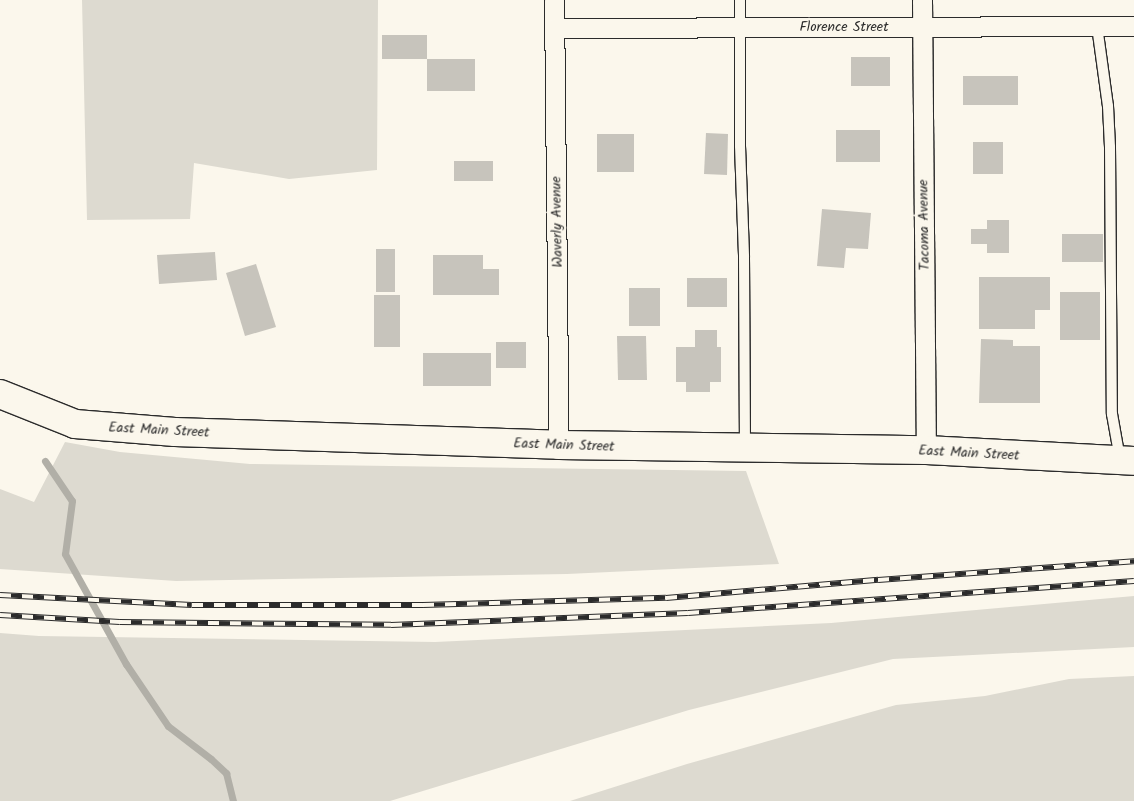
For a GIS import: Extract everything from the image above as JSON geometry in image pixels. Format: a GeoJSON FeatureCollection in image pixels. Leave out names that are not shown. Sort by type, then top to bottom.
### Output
{"type":"FeatureCollection","features":[{"type":"Feature","properties":{"kind":"street","name":"Waverly Avenue"},"geometry":{"type":"LineString","coordinates":[[554,0],[559,445]]}},
{"type":"Feature","properties":{"kind":"street","name":"Tacoma Avenue"},"geometry":{"type":"LineString","coordinates":[[922,0],[926,450]]}},
{"type":"Feature","properties":{"kind":"street","name":"Florence Street"},"geometry":{"type":"LineString","coordinates":[[555,28],[1134,26]]}},
{"type":"Feature","properties":{"kind":"street","name":"East Main Street"},"geometry":{"type":"LineString","coordinates":[[0,394],[75,424],[175,432],[559,445],[926,450],[1127,460]]}},
{"type":"Feature","properties":{"kind":"lane"},"geometry":{"type":"LineString","coordinates":[[740,0],[740,146],[744,257],[745,448]]}},
{"type":"Feature","properties":{"kind":"lane"},"geometry":{"type":"LineString","coordinates":[[1097,26],[1108,106],[1110,147],[1112,414],[1127,460]]}},
{"type":"Feature","properties":{"kind":"shaded area"},"geometry":{"type":"Polygon","coordinates":[[[82,0],[378,0],[377,170],[289,179],[194,163],[190,219],[87,220],[82,0]]]}},
{"type":"Feature","properties":{"kind":"shaded area"},"geometry":{"type":"Polygon","coordinates":[[[65,442],[120,452],[250,464],[746,471],[779,564],[567,574],[176,581],[0,569],[0,489],[34,502],[65,442]]]}},
{"type":"Feature","properties":{"kind":"shaded area"},"geometry":{"type":"Polygon","coordinates":[[[1134,596],[1134,647],[893,659],[689,710],[390,801],[0,801],[0,633],[39,636],[435,642],[831,623],[1134,596]]]}},
{"type":"Feature","properties":{"kind":"shaded area"},"geometry":{"type":"Polygon","coordinates":[[[1134,676],[1134,801],[570,801],[687,764],[896,705],[985,696],[1069,679],[1134,676]]]}},
{"type":"Feature","properties":{"kind":"building"},"geometry":{"type":"Polygon","coordinates":[[[382,35],[427,35],[427,59],[382,59],[382,35]]]}},
{"type":"Feature","properties":{"kind":"building"},"geometry":{"type":"Polygon","coordinates":[[[851,57],[890,57],[890,86],[851,86],[851,57]]]}},
{"type":"Feature","properties":{"kind":"building"},"geometry":{"type":"Polygon","coordinates":[[[427,59],[475,59],[475,91],[427,91],[427,59]]]}},
{"type":"Feature","properties":{"kind":"building"},"geometry":{"type":"Polygon","coordinates":[[[963,76],[1018,76],[1018,105],[963,105],[963,76]]]}},
{"type":"Feature","properties":{"kind":"building"},"geometry":{"type":"Polygon","coordinates":[[[836,130],[880,130],[880,162],[836,162],[836,130]]]}},
{"type":"Feature","properties":{"kind":"building"},"geometry":{"type":"Polygon","coordinates":[[[706,133],[728,134],[727,175],[704,174],[706,133]]]}},
{"type":"Feature","properties":{"kind":"building"},"geometry":{"type":"Polygon","coordinates":[[[597,134],[634,134],[634,172],[597,172],[597,134]]]}},
{"type":"Feature","properties":{"kind":"building"},"geometry":{"type":"Polygon","coordinates":[[[973,142],[1003,142],[1003,174],[973,174],[973,142]]]}},
{"type":"Feature","properties":{"kind":"building"},"geometry":{"type":"Polygon","coordinates":[[[454,161],[493,161],[493,181],[454,181],[454,161]]]}},
{"type":"Feature","properties":{"kind":"building"},"geometry":{"type":"Polygon","coordinates":[[[822,209],[871,213],[868,249],[846,248],[844,268],[817,266],[822,209]]]}},
{"type":"Feature","properties":{"kind":"building"},"geometry":{"type":"Polygon","coordinates":[[[987,220],[1009,220],[1009,253],[987,253],[987,244],[971,244],[971,229],[987,229],[987,220]]]}},
{"type":"Feature","properties":{"kind":"building"},"geometry":{"type":"Polygon","coordinates":[[[1062,234],[1103,234],[1103,262],[1062,262],[1062,234]]]}},
{"type":"Feature","properties":{"kind":"building"},"geometry":{"type":"Polygon","coordinates":[[[376,249],[395,249],[395,292],[376,292],[376,249]]]}},
{"type":"Feature","properties":{"kind":"building"},"geometry":{"type":"Polygon","coordinates":[[[215,252],[217,280],[159,284],[157,255],[215,252]]]}},
{"type":"Feature","properties":{"kind":"building"},"geometry":{"type":"Polygon","coordinates":[[[433,255],[483,255],[483,269],[499,269],[499,295],[433,295],[433,255]]]}},
{"type":"Feature","properties":{"kind":"building"},"geometry":{"type":"Polygon","coordinates":[[[256,264],[276,327],[245,336],[226,273],[256,264]]]}},
{"type":"Feature","properties":{"kind":"building"},"geometry":{"type":"Polygon","coordinates":[[[979,277],[1050,277],[1050,310],[1035,310],[1035,329],[979,329],[979,277]]]}},
{"type":"Feature","properties":{"kind":"building"},"geometry":{"type":"Polygon","coordinates":[[[687,278],[727,278],[727,307],[687,307],[687,278]]]}},
{"type":"Feature","properties":{"kind":"building"},"geometry":{"type":"Polygon","coordinates":[[[629,288],[660,288],[660,326],[629,326],[629,288]]]}},
{"type":"Feature","properties":{"kind":"building"},"geometry":{"type":"Polygon","coordinates":[[[1060,292],[1100,292],[1100,340],[1060,340],[1060,292]]]}},
{"type":"Feature","properties":{"kind":"building"},"geometry":{"type":"Polygon","coordinates":[[[374,295],[400,295],[400,347],[374,347],[374,295]]]}},
{"type":"Feature","properties":{"kind":"building"},"geometry":{"type":"Polygon","coordinates":[[[695,330],[717,330],[717,347],[721,347],[721,382],[710,382],[710,392],[686,392],[686,382],[676,382],[676,347],[695,347],[695,330]]]}},
{"type":"Feature","properties":{"kind":"building"},"geometry":{"type":"Polygon","coordinates":[[[617,336],[646,336],[647,380],[618,380],[617,336]]]}},
{"type":"Feature","properties":{"kind":"building"},"geometry":{"type":"Polygon","coordinates":[[[981,339],[1013,340],[1013,346],[1040,346],[1040,403],[979,403],[981,339]]]}},
{"type":"Feature","properties":{"kind":"building"},"geometry":{"type":"Polygon","coordinates":[[[496,342],[526,342],[526,368],[496,368],[496,342]]]}},
{"type":"Feature","properties":{"kind":"building"},"geometry":{"type":"Polygon","coordinates":[[[423,353],[491,353],[491,386],[423,386],[423,353]]]}},
{"type":"Feature","properties":{"kind":"waterway"},"geometry":{"type":"LineString","coordinates":[[45,461],[72,501],[65,554],[126,664],[168,726],[226,773],[233,801]]}},
{"type":"Feature","properties":{"kind":"railway"},"geometry":{"type":"LineString","coordinates":[[0,595],[192,605],[423,605],[666,598],[1134,561]]}},
{"type":"Feature","properties":{"kind":"railway"},"geometry":{"type":"LineString","coordinates":[[0,615],[120,622],[391,625],[688,613],[1134,581]]}}]}
